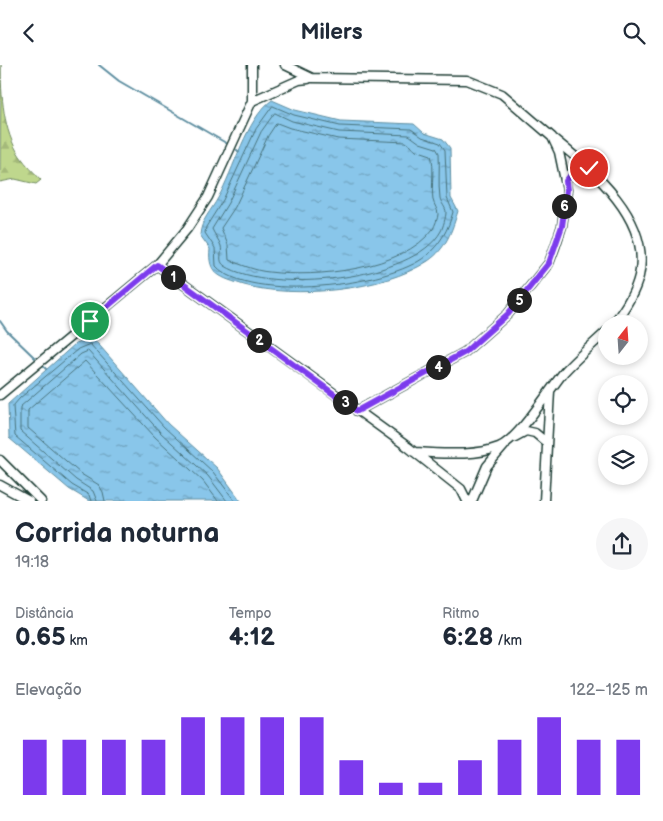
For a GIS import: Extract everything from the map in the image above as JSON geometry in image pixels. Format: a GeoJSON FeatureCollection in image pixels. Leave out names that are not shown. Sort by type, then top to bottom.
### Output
{"type":"FeatureCollection","features":[{"type":"Feature","properties":{"kind":"street"},"geometry":{"type":"LineString","coordinates":[[0,395],[157,265],[186,229],[208,197],[252,101],[252,65]]}},
{"type":"Feature","properties":{"kind":"street"},"geometry":{"type":"LineString","coordinates":[[285,65],[312,79]]}},
{"type":"Feature","properties":{"kind":"street"},"geometry":{"type":"LineString","coordinates":[[252,101],[265,93],[299,80],[312,79],[467,80],[502,93],[589,168],[604,183],[627,213],[641,249],[639,276],[620,315]]}},
{"type":"Feature","properties":{"kind":"street"},"geometry":{"type":"LineString","coordinates":[[357,411],[465,352],[508,314],[549,263],[562,226],[567,190],[559,152],[552,137]]}},
{"type":"Feature","properties":{"kind":"street"},"geometry":{"type":"LineString","coordinates":[[566,181],[577,168],[589,168]]}},
{"type":"Feature","properties":{"kind":"street"},"geometry":{"type":"LineString","coordinates":[[157,265],[414,452],[460,489],[466,501]]}},
{"type":"Feature","properties":{"kind":"street"},"geometry":{"type":"LineString","coordinates":[[472,501],[487,466],[564,372],[598,340]]}},
{"type":"Feature","properties":{"kind":"street"},"geometry":{"type":"LineString","coordinates":[[544,501],[550,390]]}},
{"type":"Feature","properties":{"kind":"street"},"geometry":{"type":"LineString","coordinates":[[414,452],[462,454],[499,447],[526,431],[535,433],[547,443]]}},
{"type":"Feature","properties":{"kind":"street"},"geometry":{"type":"LineString","coordinates":[[0,460],[40,501]]}},
{"type":"Feature","properties":{"kind":"street"},"geometry":{"type":"LineString","coordinates":[[0,485],[29,501]]}},
{"type":"Feature","properties":{"kind":"green space"},"geometry":{"type":"Polygon","coordinates":[[[1,65],[4,112],[10,135],[20,156],[41,180],[36,184],[15,179],[0,182],[1,65]]]}},
{"type":"Feature","properties":{"kind":"water"},"geometry":{"type":"Polygon","coordinates":[[[272,100],[295,110],[341,121],[414,124],[424,133],[443,139],[450,148],[451,198],[458,211],[451,232],[439,251],[428,261],[409,271],[387,279],[338,289],[288,291],[264,289],[236,283],[218,274],[211,265],[210,249],[200,235],[202,225],[224,187],[241,146],[255,119],[272,100]]]}},
{"type":"Feature","properties":{"kind":"water"},"geometry":{"type":"Polygon","coordinates":[[[93,338],[168,424],[217,468],[241,501],[89,501],[69,489],[9,438],[8,404],[75,344],[93,338]]]}},
{"type":"Feature","properties":{"kind":"waterway"},"geometry":{"type":"LineString","coordinates":[[99,65],[119,81],[226,143]]}},
{"type":"Feature","properties":{"kind":"waterway"},"geometry":{"type":"LineString","coordinates":[[0,321],[7,331],[35,358]]}},
{"type":"Feature","properties":{"kind":"route"},"geometry":{"type":"LineString","coordinates":[[90,321],[157,265],[357,411],[465,352],[508,314],[549,263],[562,226],[567,190],[566,181],[577,168],[589,168]]}}]}
